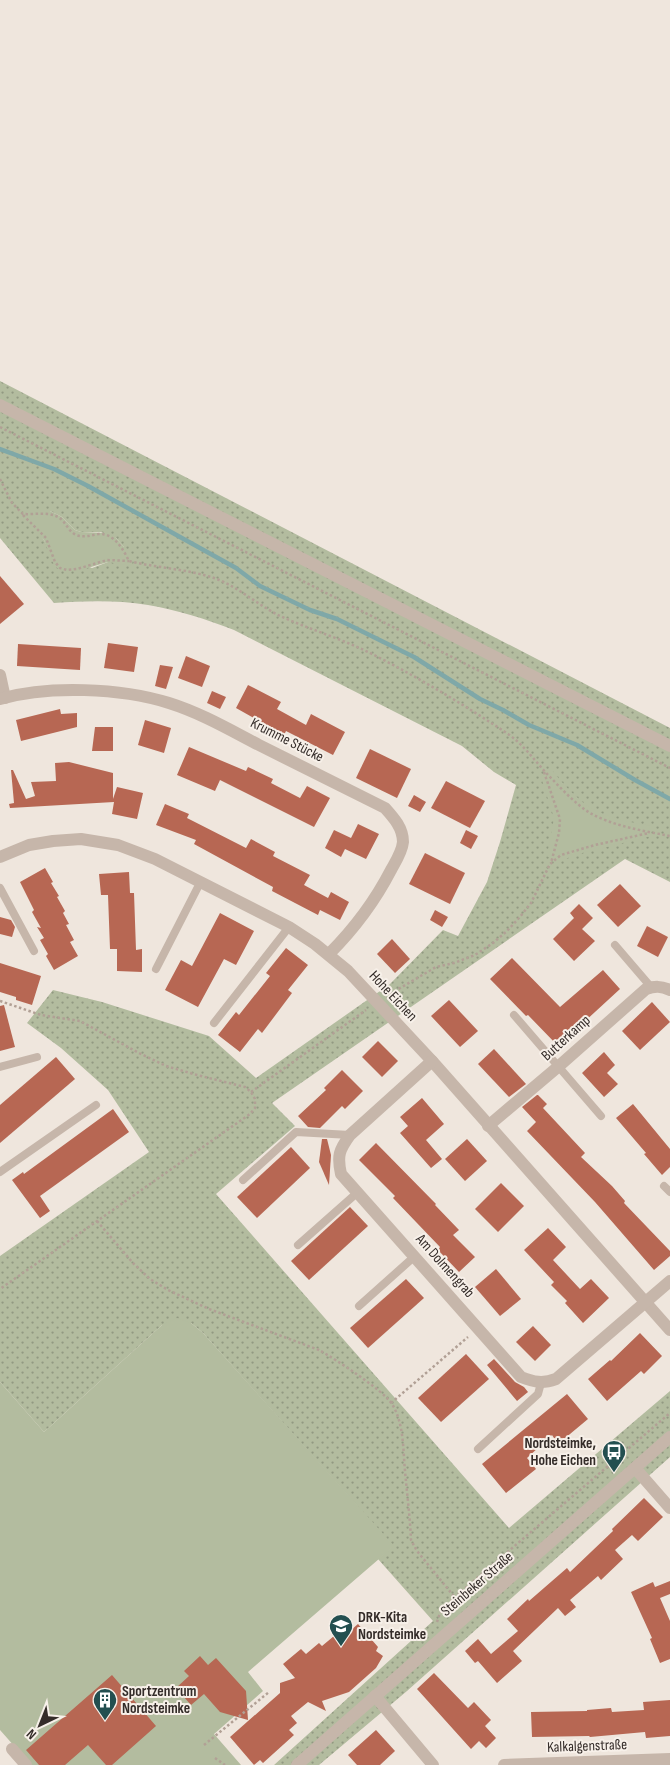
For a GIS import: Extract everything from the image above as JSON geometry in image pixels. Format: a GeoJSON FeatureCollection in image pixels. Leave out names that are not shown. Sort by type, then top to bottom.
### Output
{"type":"FeatureCollection","features":[{"type":"Feature","properties":{"kind":"street"},"geometry":{"type":"LineString","coordinates":[[0,405],[670,746]]}},
{"type":"Feature","properties":{"kind":"street"},"geometry":{"type":"LineString","coordinates":[[0,676],[2,699]]}},
{"type":"Feature","properties":{"kind":"street","name":"Krumme Stücke"},"geometry":{"type":"LineString","coordinates":[[2,699],[29,694],[84,690],[127,694],[168,703],[214,722],[385,808],[395,819],[400,830],[402,842],[400,853],[380,891],[350,932],[329,954]]}},
{"type":"Feature","properties":{"kind":"street","name":"Hohe Eichen"},"geometry":{"type":"LineString","coordinates":[[0,857],[29,845],[81,839],[98,841],[136,851],[289,927],[329,954],[348,971],[432,1062],[670,1330]]}},
{"type":"Feature","properties":{"kind":"street"},"geometry":{"type":"LineString","coordinates":[[651,987],[663,986],[670,990]]}},
{"type":"Feature","properties":{"kind":"street","name":"Butterkamp"},"geometry":{"type":"LineString","coordinates":[[488,1126],[646,989],[651,987]]}},
{"type":"Feature","properties":{"kind":"street","name":"Am Dolmengrab"},"geometry":{"type":"LineString","coordinates":[[432,1062],[350,1135],[340,1148],[338,1161],[341,1174],[521,1377],[535,1383],[541,1383]]}},
{"type":"Feature","properties":{"kind":"street"},"geometry":{"type":"LineString","coordinates":[[541,1383],[556,1379],[670,1281]]}},
{"type":"Feature","properties":{"kind":"street","name":"Steinbeker Straße"},"geometry":{"type":"LineString","coordinates":[[297,1765],[670,1437]]}},
{"type":"Feature","properties":{"kind":"street"},"geometry":{"type":"LineString","coordinates":[[635,1468],[670,1508]]}},
{"type":"Feature","properties":{"kind":"street"},"geometry":{"type":"LineString","coordinates":[[375,1696],[433,1765]]}},
{"type":"Feature","properties":{"kind":"street"},"geometry":{"type":"LineString","coordinates":[[12,1749],[26,1765]]}},
{"type":"Feature","properties":{"kind":"street","name":"Kalkalgenstraße"},"geometry":{"type":"LineString","coordinates":[[504,1765],[670,1759]]}},
{"type":"Feature","properties":{"kind":"lane"},"geometry":{"type":"LineString","coordinates":[[156,969],[200,883]]}},
{"type":"Feature","properties":{"kind":"lane"},"geometry":{"type":"LineString","coordinates":[[0,888],[34,951]]}},
{"type":"Feature","properties":{"kind":"lane"},"geometry":{"type":"LineString","coordinates":[[214,1023],[289,927]]}},
{"type":"Feature","properties":{"kind":"lane"},"geometry":{"type":"LineString","coordinates":[[615,945],[651,987]]}},
{"type":"Feature","properties":{"kind":"lane"},"geometry":{"type":"LineString","coordinates":[[514,1015],[601,1116]]}},
{"type":"Feature","properties":{"kind":"lane"},"geometry":{"type":"LineString","coordinates":[[0,1067],[37,1058]]}},
{"type":"Feature","properties":{"kind":"lane"},"geometry":{"type":"LineString","coordinates":[[0,1172],[96,1105]]}},
{"type":"Feature","properties":{"kind":"lane"},"geometry":{"type":"LineString","coordinates":[[244,1180],[296,1132],[350,1135]]}},
{"type":"Feature","properties":{"kind":"lane"},"geometry":{"type":"LineString","coordinates":[[664,1186],[670,1192]]}},
{"type":"Feature","properties":{"kind":"lane"},"geometry":{"type":"LineString","coordinates":[[298,1245],[358,1192]]}},
{"type":"Feature","properties":{"kind":"lane"},"geometry":{"type":"LineString","coordinates":[[359,1306],[415,1256]]}},
{"type":"Feature","properties":{"kind":"lane"},"geometry":{"type":"LineString","coordinates":[[478,1449],[538,1394],[541,1383]]}},
{"type":"Feature","properties":{"kind":"path"},"geometry":{"type":"LineString","coordinates":[[0,426],[670,768]]}},
{"type":"Feature","properties":{"kind":"path"},"geometry":{"type":"LineString","coordinates":[[0,479],[12,503],[46,538],[55,562],[60,568],[67,570],[77,569],[107,560],[129,561],[217,579],[266,609],[366,651],[398,667],[449,697],[511,736],[574,800],[590,813],[650,833],[670,836]]}},
{"type":"Feature","properties":{"kind":"path"},"geometry":{"type":"LineString","coordinates":[[23,514],[57,516],[76,535],[101,534],[111,536],[129,561]]}},
{"type":"Feature","properties":{"kind":"path"},"geometry":{"type":"LineString","coordinates":[[252,1092],[377,1002],[436,967],[454,963],[475,954],[493,943],[507,931],[531,903],[550,864],[559,833],[560,819],[543,769]]}},
{"type":"Feature","properties":{"kind":"path"},"geometry":{"type":"LineString","coordinates":[[550,864],[572,851],[650,833]]}},
{"type":"Feature","properties":{"kind":"path"},"geometry":{"type":"LineString","coordinates":[[0,1001],[41,1014],[80,1021],[166,1066],[245,1086],[252,1092],[255,1108],[250,1114],[0,1289]]}},
{"type":"Feature","properties":{"kind":"path"},"geometry":{"type":"LineString","coordinates":[[97,1221],[133,1263],[162,1287],[186,1300],[319,1350],[336,1359],[383,1394],[392,1403],[402,1436],[412,1540],[417,1551],[467,1614]]}},
{"type":"Feature","properties":{"kind":"path"},"geometry":{"type":"LineString","coordinates":[[392,1403],[479,1328]]}},
{"type":"Feature","properties":{"kind":"path"},"geometry":{"type":"LineString","coordinates":[[437,1641],[436,1625],[440,1613],[455,1597],[670,1413]]}},
{"type":"Feature","properties":{"kind":"path"},"geometry":{"type":"LineString","coordinates":[[204,1745],[269,1692]]}},
{"type":"Feature","properties":{"kind":"path"},"geometry":{"type":"LineString","coordinates":[[215,1758],[225,1765]]}},
{"type":"Feature","properties":{"kind":"green space"},"geometry":{"type":"Polygon","coordinates":[[[0,381],[670,728],[670,882],[625,859],[272,1103],[295,1126],[216,1194],[509,1528],[670,1391],[670,1457],[407,1691],[319,1765],[274,1765],[433,1621],[378,1559],[393,1546],[203,1333],[191,1323],[162,1325],[44,1432],[0,1382],[0,1256],[149,1152],[108,1090],[61,1048],[27,1023],[53,990],[102,1002],[209,1036],[256,1078],[390,984],[443,930],[458,936],[487,882],[516,785],[494,772],[462,746],[234,630],[191,615],[148,605],[101,601],[54,603],[0,538],[0,381]],[[24,511],[49,550],[92,568],[108,562],[124,547],[116,538],[101,532],[81,532],[75,530],[62,517],[50,511],[24,511]]]}},
{"type":"Feature","properties":{"kind":"green space"},"geometry":{"type":"Polygon","coordinates":[[[24,511],[50,511],[62,517],[75,530],[109,533],[133,557],[132,566],[108,562],[81,570],[61,571],[52,561],[44,540],[20,516],[24,511]]]}},
{"type":"Feature","properties":{"kind":"green space"},"geometry":{"type":"Polygon","coordinates":[[[552,770],[587,805],[613,817],[651,826],[651,836],[574,855],[558,863],[547,856],[554,818],[541,777],[552,770]]]}},
{"type":"Feature","properties":{"kind":"green space"},"geometry":{"type":"Polygon","coordinates":[[[177,1318],[191,1323],[203,1333],[394,1546],[248,1672],[263,1691],[214,1734],[241,1765],[31,1765],[0,1730],[0,1382],[44,1432],[162,1325],[177,1318]]]}},
{"type":"Feature","properties":{"kind":"building"},"geometry":{"type":"Polygon","coordinates":[[[0,576],[24,604],[0,624],[0,576]]]}},
{"type":"Feature","properties":{"kind":"building"},"geometry":{"type":"Polygon","coordinates":[[[108,643],[138,647],[134,672],[104,668],[108,643]]]}},
{"type":"Feature","properties":{"kind":"building"},"geometry":{"type":"Polygon","coordinates":[[[18,644],[81,648],[80,670],[17,666],[18,644]]]}},
{"type":"Feature","properties":{"kind":"building"},"geometry":{"type":"Polygon","coordinates":[[[186,656],[210,666],[202,687],[178,678],[186,656]]]}},
{"type":"Feature","properties":{"kind":"building"},"geometry":{"type":"Polygon","coordinates":[[[160,665],[173,667],[166,689],[155,686],[160,665]]]}},
{"type":"Feature","properties":{"kind":"building"},"geometry":{"type":"Polygon","coordinates":[[[248,685],[281,702],[277,709],[306,725],[311,714],[345,732],[333,755],[286,731],[284,735],[236,708],[248,685]]]}},
{"type":"Feature","properties":{"kind":"building"},"geometry":{"type":"Polygon","coordinates":[[[212,691],[226,697],[220,709],[207,703],[212,691]]]}},
{"type":"Feature","properties":{"kind":"building"},"geometry":{"type":"Polygon","coordinates":[[[60,709],[61,714],[77,713],[77,727],[21,741],[16,720],[60,709]]]}},
{"type":"Feature","properties":{"kind":"building"},"geometry":{"type":"Polygon","coordinates":[[[145,720],[171,728],[164,753],[138,745],[145,720]]]}},
{"type":"Feature","properties":{"kind":"building"},"geometry":{"type":"Polygon","coordinates":[[[95,727],[113,727],[113,751],[92,751],[95,727]]]}},
{"type":"Feature","properties":{"kind":"building"},"geometry":{"type":"Polygon","coordinates":[[[189,747],[246,771],[248,767],[273,779],[271,783],[300,798],[307,786],[330,798],[314,827],[220,780],[215,791],[177,775],[189,747]]]}},
{"type":"Feature","properties":{"kind":"building"},"geometry":{"type":"Polygon","coordinates":[[[370,749],[411,769],[397,798],[356,778],[370,749]]]}},
{"type":"Feature","properties":{"kind":"building"},"geometry":{"type":"Polygon","coordinates":[[[69,762],[113,773],[113,799],[117,787],[143,793],[137,819],[112,814],[114,802],[10,808],[9,804],[14,803],[11,770],[13,770],[26,799],[35,796],[31,782],[56,781],[55,763],[69,762]]]}},
{"type":"Feature","properties":{"kind":"building"},"geometry":{"type":"Polygon","coordinates":[[[446,781],[485,801],[470,828],[431,808],[446,781]]]}},
{"type":"Feature","properties":{"kind":"building"},"geometry":{"type":"Polygon","coordinates":[[[414,795],[426,802],[420,812],[408,806],[414,795]]]}},
{"type":"Feature","properties":{"kind":"building"},"geometry":{"type":"Polygon","coordinates":[[[165,804],[189,814],[187,818],[246,848],[251,839],[275,852],[273,856],[310,875],[304,885],[328,898],[331,892],[349,902],[340,920],[320,910],[318,915],[272,891],[273,887],[194,844],[196,840],[156,825],[165,804]]]}},
{"type":"Feature","properties":{"kind":"building"},"geometry":{"type":"Polygon","coordinates":[[[358,824],[379,834],[366,859],[345,849],[341,857],[325,848],[334,830],[351,838],[358,824]]]}},
{"type":"Feature","properties":{"kind":"building"},"geometry":{"type":"Polygon","coordinates":[[[466,830],[478,836],[471,849],[460,843],[466,830]]]}},
{"type":"Feature","properties":{"kind":"building"},"geometry":{"type":"Polygon","coordinates":[[[425,853],[465,873],[450,904],[409,884],[425,853]]]}},
{"type":"Feature","properties":{"kind":"building"},"geometry":{"type":"Polygon","coordinates":[[[45,868],[65,911],[63,913],[69,924],[66,925],[74,940],[70,942],[78,956],[54,970],[40,940],[44,938],[37,927],[41,928],[32,912],[34,910],[20,882],[45,868]]]}},
{"type":"Feature","properties":{"kind":"building"},"geometry":{"type":"Polygon","coordinates":[[[129,872],[130,893],[134,893],[136,950],[142,949],[142,972],[117,971],[117,949],[110,949],[108,895],[101,895],[99,874],[129,872]]]}},
{"type":"Feature","properties":{"kind":"building"},"geometry":{"type":"Polygon","coordinates":[[[620,884],[641,906],[618,927],[597,905],[620,884]]]}},
{"type":"Feature","properties":{"kind":"building"},"geometry":{"type":"Polygon","coordinates":[[[579,904],[593,918],[582,929],[595,941],[574,961],[553,939],[574,918],[570,913],[579,904]]]}},
{"type":"Feature","properties":{"kind":"building"},"geometry":{"type":"Polygon","coordinates":[[[435,910],[448,917],[442,927],[430,920],[435,910]]]}},
{"type":"Feature","properties":{"kind":"building"},"geometry":{"type":"Polygon","coordinates":[[[220,913],[254,931],[236,965],[224,959],[198,1007],[165,990],[181,960],[192,966],[220,913]]]}},
{"type":"Feature","properties":{"kind":"building"},"geometry":{"type":"Polygon","coordinates":[[[0,917],[11,920],[15,927],[12,937],[0,934],[0,917]]]}},
{"type":"Feature","properties":{"kind":"building"},"geometry":{"type":"Polygon","coordinates":[[[647,926],[668,937],[658,957],[637,946],[647,926]]]}},
{"type":"Feature","properties":{"kind":"building"},"geometry":{"type":"Polygon","coordinates":[[[392,939],[410,959],[395,973],[377,954],[392,939]]]}},
{"type":"Feature","properties":{"kind":"building"},"geometry":{"type":"Polygon","coordinates":[[[286,948],[308,965],[288,990],[292,993],[262,1033],[258,1029],[240,1052],[218,1035],[236,1012],[239,1015],[270,976],[266,973],[286,948]]]}},
{"type":"Feature","properties":{"kind":"building"},"geometry":{"type":"Polygon","coordinates":[[[512,958],[560,1007],[603,970],[620,989],[558,1046],[490,979],[512,958]]]}},
{"type":"Feature","properties":{"kind":"building"},"geometry":{"type":"Polygon","coordinates":[[[0,963],[41,976],[32,1005],[0,992],[0,963]]]}},
{"type":"Feature","properties":{"kind":"building"},"geometry":{"type":"Polygon","coordinates":[[[449,1000],[478,1031],[460,1047],[431,1016],[449,1000]]]}},
{"type":"Feature","properties":{"kind":"building"},"geometry":{"type":"Polygon","coordinates":[[[652,1002],[670,1022],[640,1050],[622,1031],[652,1002]]]}},
{"type":"Feature","properties":{"kind":"building"},"geometry":{"type":"Polygon","coordinates":[[[4,1005],[15,1047],[0,1051],[0,1006],[4,1005]]]}},
{"type":"Feature","properties":{"kind":"building"},"geometry":{"type":"Polygon","coordinates":[[[378,1041],[398,1061],[382,1077],[362,1057],[378,1041]]]}},
{"type":"Feature","properties":{"kind":"building"},"geometry":{"type":"Polygon","coordinates":[[[494,1049],[526,1084],[509,1097],[478,1064],[494,1049]]]}},
{"type":"Feature","properties":{"kind":"building"},"geometry":{"type":"Polygon","coordinates":[[[604,1052],[615,1065],[607,1073],[618,1084],[604,1097],[582,1073],[604,1052]]]}},
{"type":"Feature","properties":{"kind":"building"},"geometry":{"type":"Polygon","coordinates":[[[56,1057],[75,1079],[0,1143],[0,1105],[56,1057]]]}},
{"type":"Feature","properties":{"kind":"building"},"geometry":{"type":"Polygon","coordinates":[[[342,1070],[363,1091],[345,1109],[342,1106],[320,1128],[308,1127],[298,1116],[326,1090],[324,1088],[342,1070]]]}},
{"type":"Feature","properties":{"kind":"building"},"geometry":{"type":"Polygon","coordinates":[[[537,1095],[547,1104],[543,1108],[585,1153],[581,1157],[612,1186],[625,1201],[624,1203],[670,1251],[670,1256],[654,1270],[595,1202],[527,1131],[536,1122],[522,1107],[537,1095]]]}},
{"type":"Feature","properties":{"kind":"building"},"geometry":{"type":"Polygon","coordinates":[[[422,1098],[444,1124],[426,1140],[442,1159],[431,1168],[400,1133],[408,1126],[400,1117],[422,1098]]]}},
{"type":"Feature","properties":{"kind":"building"},"geometry":{"type":"Polygon","coordinates":[[[633,1104],[670,1149],[670,1167],[662,1175],[616,1118],[633,1104]]]}},
{"type":"Feature","properties":{"kind":"building"},"geometry":{"type":"Polygon","coordinates":[[[113,1109],[129,1132],[40,1196],[50,1211],[40,1218],[12,1180],[23,1172],[24,1174],[113,1109]]]}},
{"type":"Feature","properties":{"kind":"building"},"geometry":{"type":"Polygon","coordinates":[[[322,1139],[327,1139],[331,1155],[329,1185],[319,1162],[322,1139]]]}},
{"type":"Feature","properties":{"kind":"building"},"geometry":{"type":"Polygon","coordinates":[[[467,1139],[487,1161],[465,1181],[445,1159],[467,1139]]]}},
{"type":"Feature","properties":{"kind":"building"},"geometry":{"type":"Polygon","coordinates":[[[376,1143],[459,1230],[453,1235],[475,1257],[459,1272],[438,1250],[440,1247],[393,1198],[395,1196],[359,1160],[376,1143]]]}},
{"type":"Feature","properties":{"kind":"building"},"geometry":{"type":"Polygon","coordinates":[[[291,1147],[310,1168],[257,1218],[237,1197],[291,1147]]]}},
{"type":"Feature","properties":{"kind":"building"},"geometry":{"type":"Polygon","coordinates":[[[501,1183],[524,1206],[498,1232],[475,1209],[501,1183]]]}},
{"type":"Feature","properties":{"kind":"building"},"geometry":{"type":"Polygon","coordinates":[[[350,1207],[368,1226],[309,1280],[291,1261],[350,1207]]]}},
{"type":"Feature","properties":{"kind":"building"},"geometry":{"type":"Polygon","coordinates":[[[548,1228],[566,1247],[553,1260],[580,1289],[591,1279],[609,1298],[583,1323],[565,1303],[567,1301],[551,1285],[554,1282],[524,1250],[548,1228]]]}},
{"type":"Feature","properties":{"kind":"building"},"geometry":{"type":"Polygon","coordinates":[[[496,1269],[521,1299],[500,1316],[475,1287],[496,1269]]]}},
{"type":"Feature","properties":{"kind":"building"},"geometry":{"type":"Polygon","coordinates":[[[406,1279],[424,1298],[368,1348],[350,1328],[406,1279]]]}},
{"type":"Feature","properties":{"kind":"building"},"geometry":{"type":"Polygon","coordinates":[[[533,1326],[551,1345],[535,1361],[516,1342],[533,1326]]]}},
{"type":"Feature","properties":{"kind":"building"},"geometry":{"type":"Polygon","coordinates":[[[640,1333],[662,1356],[644,1374],[641,1371],[607,1401],[588,1379],[611,1361],[640,1333]]]}},
{"type":"Feature","properties":{"kind":"building"},"geometry":{"type":"Polygon","coordinates":[[[466,1354],[489,1379],[441,1422],[418,1398],[466,1354]]]}},
{"type":"Feature","properties":{"kind":"building"},"geometry":{"type":"Polygon","coordinates":[[[494,1359],[515,1382],[524,1387],[528,1392],[517,1401],[487,1365],[494,1359]]]}},
{"type":"Feature","properties":{"kind":"building"},"geometry":{"type":"Polygon","coordinates":[[[567,1394],[588,1419],[558,1444],[552,1435],[527,1458],[536,1469],[506,1493],[482,1464],[567,1394]]]}},
{"type":"Feature","properties":{"kind":"building"},"geometry":{"type":"Polygon","coordinates":[[[644,1498],[663,1517],[638,1541],[632,1535],[615,1550],[623,1559],[601,1580],[598,1576],[570,1600],[576,1607],[565,1616],[558,1608],[513,1651],[522,1661],[497,1683],[478,1661],[475,1663],[465,1651],[478,1639],[491,1654],[518,1631],[507,1619],[528,1599],[529,1601],[567,1568],[570,1572],[644,1498]]]}},
{"type":"Feature","properties":{"kind":"building"},"geometry":{"type":"Polygon","coordinates":[[[670,1581],[670,1594],[660,1598],[670,1621],[670,1659],[660,1663],[650,1639],[652,1638],[631,1592],[653,1582],[655,1587],[670,1581]]]}},
{"type":"Feature","properties":{"kind":"building"},"geometry":{"type":"Polygon","coordinates":[[[358,1624],[378,1647],[376,1651],[383,1656],[376,1668],[349,1692],[322,1701],[326,1711],[308,1702],[291,1716],[297,1723],[289,1730],[294,1735],[263,1763],[260,1760],[254,1765],[230,1737],[280,1693],[280,1683],[295,1678],[283,1664],[301,1649],[306,1654],[319,1643],[322,1646],[340,1631],[344,1636],[358,1624]]]}},
{"type":"Feature","properties":{"kind":"building"},"geometry":{"type":"Polygon","coordinates":[[[200,1656],[208,1665],[216,1658],[246,1691],[248,1720],[220,1712],[204,1694],[191,1705],[176,1688],[189,1676],[184,1671],[200,1656]]]}},
{"type":"Feature","properties":{"kind":"building"},"geometry":{"type":"Polygon","coordinates":[[[434,1673],[468,1708],[474,1702],[491,1720],[485,1726],[496,1738],[486,1748],[479,1741],[471,1749],[417,1689],[434,1673]]]}},
{"type":"Feature","properties":{"kind":"building","name":"Sportzentrum Nordsteimke"},"geometry":{"type":"Polygon","coordinates":[[[112,1675],[156,1726],[112,1765],[106,1765],[88,1745],[65,1765],[39,1765],[26,1750],[112,1675]]]}},
{"type":"Feature","properties":{"kind":"building"},"geometry":{"type":"Polygon","coordinates":[[[670,1700],[670,1736],[646,1738],[645,1732],[590,1737],[532,1737],[531,1712],[587,1711],[611,1708],[612,1712],[644,1710],[643,1702],[670,1700]]]}},
{"type":"Feature","properties":{"kind":"building"},"geometry":{"type":"Polygon","coordinates":[[[376,1730],[395,1751],[380,1765],[357,1765],[348,1755],[376,1730]]]}},
{"type":"Feature","properties":{"kind":"waterway"},"geometry":{"type":"LineString","coordinates":[[0,449],[54,469],[88,486],[236,568],[260,586],[310,610],[337,619],[414,657],[480,699],[529,725],[577,745],[670,799]]}},
{"type":"Feature","properties":{"kind":"place","name":"Nordsteimke, Hohe Eichen"},"geometry":{"type":"Point","coordinates":[614,1473]}},
{"type":"Feature","properties":{"kind":"place","name":"DRK-Kita Nordsteimke"},"geometry":{"type":"Point","coordinates":[341,1647]}},
{"type":"Feature","properties":{"kind":"place","name":"Sportzentrum Nordsteimke"},"geometry":{"type":"Point","coordinates":[105,1721]}}]}
